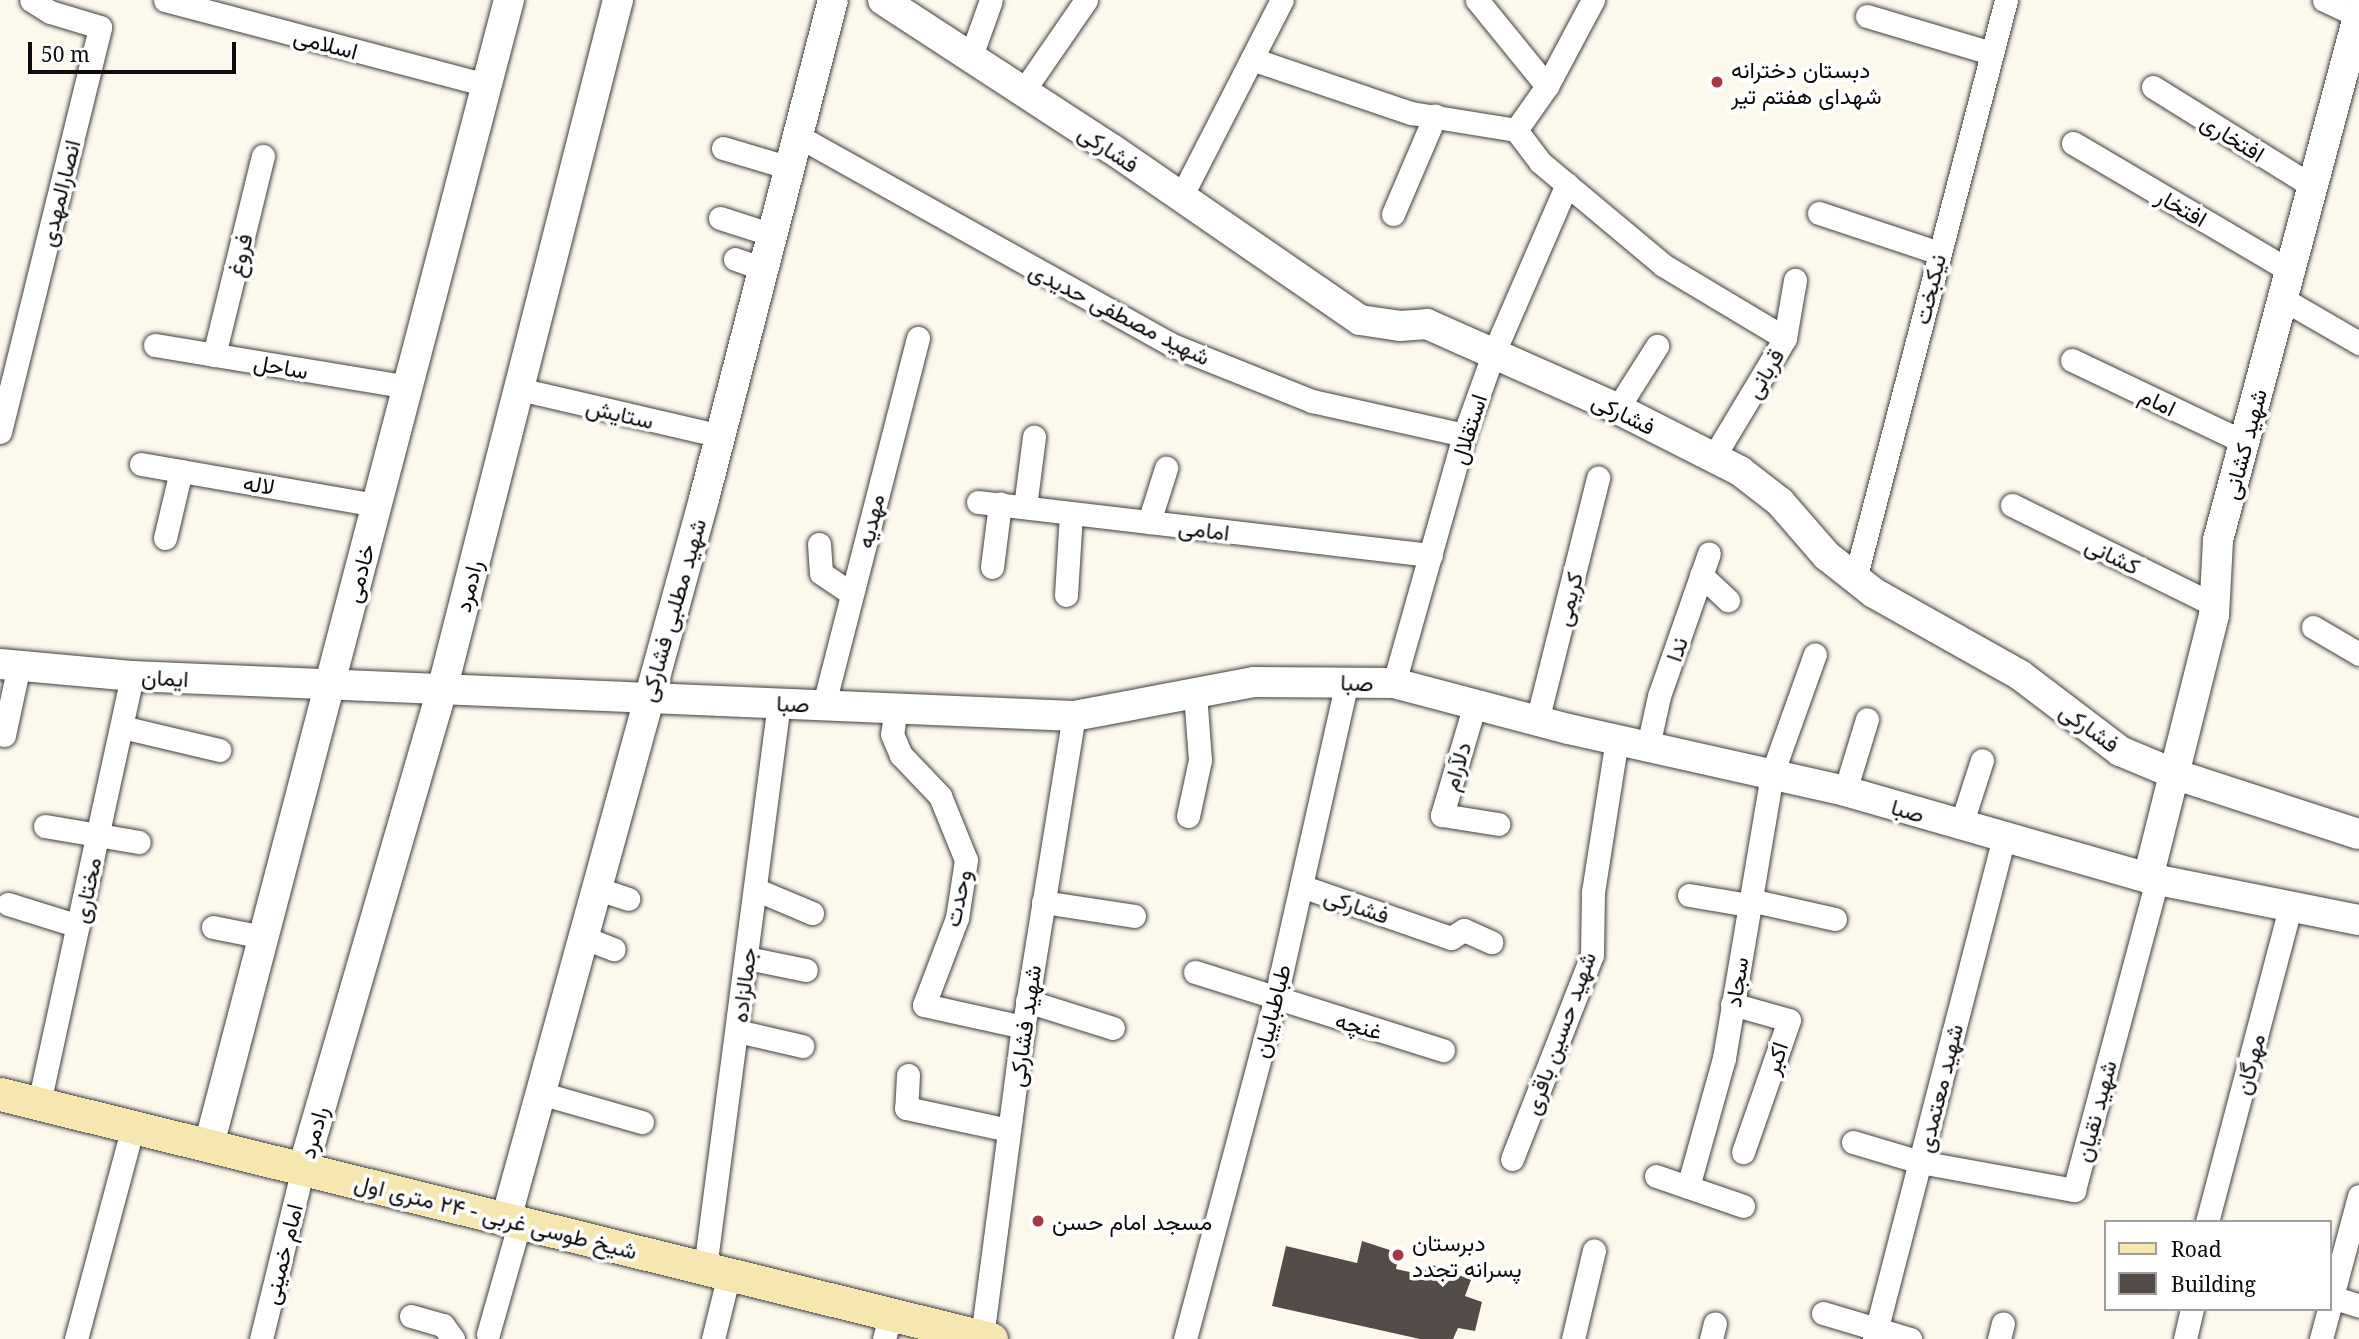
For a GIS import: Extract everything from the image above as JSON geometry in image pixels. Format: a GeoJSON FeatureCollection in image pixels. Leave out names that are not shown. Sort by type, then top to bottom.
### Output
{"type":"FeatureCollection","features":[{"type":"Feature","properties":{"kind":"main road","name":"شیخ طوسی غربی - ۲۴ متری اول"},"geometry":{"type":"LineString","coordinates":[[0,1094],[717,1271],[888,1326],[987,1338]]}},
{"type":"Feature","properties":{"kind":"street","name":"انصارالمهدی"},"geometry":{"type":"LineString","coordinates":[[0,432],[100,27],[50,12],[31,0]]}},
{"type":"Feature","properties":{"kind":"street","name":"اسلامی"},"geometry":{"type":"LineString","coordinates":[[165,0],[486,85]]}},
{"type":"Feature","properties":{"kind":"street","name":"خادمی"},"geometry":{"type":"LineString","coordinates":[[209,1145],[509,0]]}},
{"type":"Feature","properties":{"kind":"street","name":"رادمرد"},"geometry":{"type":"LineString","coordinates":[[303,1168],[442,690],[618,0]]}},
{"type":"Feature","properties":{"kind":"street","name":"شهید مطلبی فشارکی"},"geometry":{"type":"LineString","coordinates":[[513,1220],[540,1093],[721,436],[833,0]]}},
{"type":"Feature","properties":{"kind":"street","name":"فشارکی"},"geometry":{"type":"LineString","coordinates":[[883,0],[1024,90],[1360,320],[1400,326],[1427,324],[1617,409],[1740,471],[1780,502],[1827,556],[1855,579],[2020,676],[2120,751],[2176,775],[2359,834]]}},
{"type":"Feature","properties":{"kind":"street"},"geometry":{"type":"LineString","coordinates":[[971,56],[991,0]]}},
{"type":"Feature","properties":{"kind":"street"},"geometry":{"type":"LineString","coordinates":[[1024,90],[1086,0]]}},
{"type":"Feature","properties":{"kind":"street"},"geometry":{"type":"LineString","coordinates":[[1181,197],[1282,0]]}},
{"type":"Feature","properties":{"kind":"street"},"geometry":{"type":"LineString","coordinates":[[1477,0],[1547,86]]}},
{"type":"Feature","properties":{"kind":"street"},"geometry":{"type":"LineString","coordinates":[[1516,130],[1547,86],[1593,0]]}},
{"type":"Feature","properties":{"kind":"street","name":"نیکبخت"},"geometry":{"type":"LineString","coordinates":[[1855,579],[2006,0]]}},
{"type":"Feature","properties":{"kind":"street"},"geometry":{"type":"LineString","coordinates":[[2324,0],[2359,15]]}},
{"type":"Feature","properties":{"kind":"street","name":"شهید کشانی"},"geometry":{"type":"LineString","coordinates":[[2153,879],[2214,605],[2218,540],[2359,15]]}},
{"type":"Feature","properties":{"kind":"street"},"geometry":{"type":"LineString","coordinates":[[1867,16],[1992,53]]}},
{"type":"Feature","properties":{"kind":"street"},"geometry":{"type":"LineString","coordinates":[[1252,60],[1410,113],[1516,130],[1540,162],[1663,265],[1785,338]]}},
{"type":"Feature","properties":{"kind":"street","name":"افتخاری"},"geometry":{"type":"LineString","coordinates":[[2153,87],[2312,186]]}},
{"type":"Feature","properties":{"kind":"street"},"geometry":{"type":"LineString","coordinates":[[1393,214],[1436,116]]}},
{"type":"Feature","properties":{"kind":"street","name":"شهید مصطفی حدیدی"},"geometry":{"type":"LineString","coordinates":[[798,136],[1172,345],[1312,401],[1465,435]]}},
{"type":"Feature","properties":{"kind":"street","name":"افتخار"},"geometry":{"type":"LineString","coordinates":[[2073,143],[2286,285],[2359,343]]}},
{"type":"Feature","properties":{"kind":"street"},"geometry":{"type":"LineString","coordinates":[[723,148],[790,168]]}},
{"type":"Feature","properties":{"kind":"street","name":"فروغ"},"geometry":{"type":"LineString","coordinates":[[214,355],[263,156]]}},
{"type":"Feature","properties":{"kind":"street","name":"استقلال"},"geometry":{"type":"LineString","coordinates":[[1394,683],[1465,435],[1494,352],[1567,184]]}},
{"type":"Feature","properties":{"kind":"street"},"geometry":{"type":"LineString","coordinates":[[1819,213],[1938,253]]}},
{"type":"Feature","properties":{"kind":"street"},"geometry":{"type":"LineString","coordinates":[[720,218],[772,235]]}},
{"type":"Feature","properties":{"kind":"street"},"geometry":{"type":"LineString","coordinates":[[734,259],[764,269]]}},
{"type":"Feature","properties":{"kind":"street","name":"قربانی"},"geometry":{"type":"LineString","coordinates":[[1713,458],[1785,338],[1795,280]]}},
{"type":"Feature","properties":{"kind":"street","name":"مهدیه"},"geometry":{"type":"LineString","coordinates":[[824,705],[918,338]]}},
{"type":"Feature","properties":{"kind":"street","name":"ساحل"},"geometry":{"type":"LineString","coordinates":[[155,345],[408,387]]}},
{"type":"Feature","properties":{"kind":"street"},"geometry":{"type":"LineString","coordinates":[[1617,409],[1657,346]]}},
{"type":"Feature","properties":{"kind":"street","name":"امام"},"geometry":{"type":"LineString","coordinates":[[2072,360],[2244,442]]}},
{"type":"Feature","properties":{"kind":"street","name":"ستایش"},"geometry":{"type":"LineString","coordinates":[[519,389],[721,436]]}},
{"type":"Feature","properties":{"kind":"street"},"geometry":{"type":"LineString","coordinates":[[1026,507],[1034,437]]}},
{"type":"Feature","properties":{"kind":"street","name":"لاله"},"geometry":{"type":"LineString","coordinates":[[141,464],[377,505]]}},
{"type":"Feature","properties":{"kind":"street"},"geometry":{"type":"LineString","coordinates":[[1150,522],[1166,468]]}},
{"type":"Feature","properties":{"kind":"street"},"geometry":{"type":"LineString","coordinates":[[165,538],[181,471]]}},
{"type":"Feature","properties":{"kind":"street","name":"کریمی"},"geometry":{"type":"LineString","coordinates":[[1537,721],[1598,478]]}},
{"type":"Feature","properties":{"kind":"street","name":"امامی"},"geometry":{"type":"LineString","coordinates":[[992,567],[989,503],[1431,555]]}},
{"type":"Feature","properties":{"kind":"street","name":"کشانی"},"geometry":{"type":"LineString","coordinates":[[2012,505],[2214,605]]}},
{"type":"Feature","properties":{"kind":"street"},"geometry":{"type":"LineString","coordinates":[[1066,595],[1071,513]]}},
{"type":"Feature","properties":{"kind":"street"},"geometry":{"type":"LineString","coordinates":[[819,544],[821,573],[852,594]]}},
{"type":"Feature","properties":{"kind":"street","name":"ندا"},"geometry":{"type":"LineString","coordinates":[[1648,746],[1659,696],[1709,553]]}},
{"type":"Feature","properties":{"kind":"street"},"geometry":{"type":"LineString","coordinates":[[1701,575],[1728,600]]}},
{"type":"Feature","properties":{"kind":"street"},"geometry":{"type":"LineString","coordinates":[[2313,627],[2359,654]]}},
{"type":"Feature","properties":{"kind":"street","name":"سجاد"},"geometry":{"type":"LineString","coordinates":[[1688,1187],[1724,1058],[1772,774],[1815,654]]}},
{"type":"Feature","properties":{"kind":"street"},"geometry":{"type":"LineString","coordinates":[[4,735],[10,664]]}},
{"type":"Feature","properties":{"kind":"street","name":"ایمان"},"geometry":{"type":"LineString","coordinates":[[10,664],[132,676],[330,685]]}},
{"type":"Feature","properties":{"kind":"street","name":"مختاری"},"geometry":{"type":"LineString","coordinates":[[39,1103],[132,676]]}},
{"type":"Feature","properties":{"kind":"street","name":"طباطباییان"},"geometry":{"type":"LineString","coordinates":[[1185,1339],[1275,1001],[1348,681]]}},
{"type":"Feature","properties":{"kind":"street","name":"صبا"},"geometry":{"type":"LineString","coordinates":[[330,685],[1074,716],[1254,682],[1394,683],[1537,721],[1845,791],[2153,879],[2359,920]]}},
{"type":"Feature","properties":{"kind":"street"},"geometry":{"type":"LineString","coordinates":[[1188,816],[1200,760],[1195,694]]}},
{"type":"Feature","properties":{"kind":"street","name":"جمالزاده"},"geometry":{"type":"LineString","coordinates":[[713,1339],[737,1031],[779,703]]}},
{"type":"Feature","properties":{"kind":"street","name":"دلآرام"},"geometry":{"type":"LineString","coordinates":[[1475,704],[1442,815],[1498,824]]}},
{"type":"Feature","properties":{"kind":"street","name":"وحدت"},"geometry":{"type":"LineString","coordinates":[[896,707],[892,734],[901,755],[940,796],[966,859],[957,918],[924,1005],[1023,1027]]}},
{"type":"Feature","properties":{"kind":"street","name":"شهید فشارکی"},"geometry":{"type":"LineString","coordinates":[[987,1338],[1023,1027],[1074,716]]}},
{"type":"Feature","properties":{"kind":"street"},"geometry":{"type":"LineString","coordinates":[[1845,791],[1867,719]]}},
{"type":"Feature","properties":{"kind":"street"},"geometry":{"type":"LineString","coordinates":[[122,727],[219,750]]}},
{"type":"Feature","properties":{"kind":"street","name":"شهید حسین باقری"},"geometry":{"type":"LineString","coordinates":[[1512,1159],[1592,955],[1593,892],[1617,739]]}},
{"type":"Feature","properties":{"kind":"street"},"geometry":{"type":"LineString","coordinates":[[1961,825],[1982,760]]}},
{"type":"Feature","properties":{"kind":"street"},"geometry":{"type":"LineString","coordinates":[[45,826],[139,842]]}},
{"type":"Feature","properties":{"kind":"street","name":"شهید معتمدی"},"geometry":{"type":"LineString","coordinates":[[1876,1335],[2004,837]]}},
{"type":"Feature","properties":{"kind":"street","name":"شهید نقیان"},"geometry":{"type":"LineString","coordinates":[[1920,1162],[2074,1190],[2153,879]]}},
{"type":"Feature","properties":{"kind":"street","name":"فشارکی"},"geometry":{"type":"LineString","coordinates":[[1301,886],[1451,938],[1464,930],[1491,942]]}},
{"type":"Feature","properties":{"kind":"street"},"geometry":{"type":"LineString","coordinates":[[595,888],[628,899]]}},
{"type":"Feature","properties":{"kind":"street"},"geometry":{"type":"LineString","coordinates":[[755,889],[812,913]]}},
{"type":"Feature","properties":{"kind":"street"},"geometry":{"type":"LineString","coordinates":[[1689,895],[1835,919]]}},
{"type":"Feature","properties":{"kind":"street"},"geometry":{"type":"LineString","coordinates":[[1043,902],[1134,916]]}},
{"type":"Feature","properties":{"kind":"street"},"geometry":{"type":"LineString","coordinates":[[8,904],[78,926]]}},
{"type":"Feature","properties":{"kind":"street","name":"مهرگان"},"geometry":{"type":"LineString","coordinates":[[2208,1220],[2290,907]]}},
{"type":"Feature","properties":{"kind":"street"},"geometry":{"type":"LineString","coordinates":[[213,927],[263,937]]}},
{"type":"Feature","properties":{"kind":"street"},"geometry":{"type":"LineString","coordinates":[[582,937],[614,949]]}},
{"type":"Feature","properties":{"kind":"street"},"geometry":{"type":"LineString","coordinates":[[747,958],[806,970]]}},
{"type":"Feature","properties":{"kind":"street","name":"غنچه"},"geometry":{"type":"LineString","coordinates":[[1195,972],[1275,1001],[1443,1050]]}},
{"type":"Feature","properties":{"kind":"street"},"geometry":{"type":"LineString","coordinates":[[1027,1001],[1114,1028]]}},
{"type":"Feature","properties":{"kind":"street","name":"اکبر"},"geometry":{"type":"LineString","coordinates":[[1732,1004],[1789,1020],[1743,1152]]}},
{"type":"Feature","properties":{"kind":"street"},"geometry":{"type":"LineString","coordinates":[[737,1031],[802,1046]]}},
{"type":"Feature","properties":{"kind":"street"},"geometry":{"type":"LineString","coordinates":[[908,1075],[906,1108],[1009,1130]]}},
{"type":"Feature","properties":{"kind":"street"},"geometry":{"type":"LineString","coordinates":[[540,1093],[642,1122]]}},
{"type":"Feature","properties":{"kind":"street"},"geometry":{"type":"LineString","coordinates":[[76,1339],[133,1127]]}},
{"type":"Feature","properties":{"kind":"street"},"geometry":{"type":"LineString","coordinates":[[1853,1142],[1920,1162]]}},
{"type":"Feature","properties":{"kind":"street","name":"امام خمینی"},"geometry":{"type":"LineString","coordinates":[[261,1339],[303,1168]]}},
{"type":"Feature","properties":{"kind":"street"},"geometry":{"type":"LineString","coordinates":[[1656,1176],[1743,1206]]}},
{"type":"Feature","properties":{"kind":"street"},"geometry":{"type":"LineString","coordinates":[[2331,1301],[2359,1196]]}},
{"type":"Feature","properties":{"kind":"street"},"geometry":{"type":"LineString","coordinates":[[459,1339],[493,1336],[513,1220]]}},
{"type":"Feature","properties":{"kind":"street"},"geometry":{"type":"LineString","coordinates":[[1573,1339],[1594,1250]]}},
{"type":"Feature","properties":{"kind":"street"},"geometry":{"type":"LineString","coordinates":[[2331,1305],[2359,1306]]}},
{"type":"Feature","properties":{"kind":"street"},"geometry":{"type":"LineString","coordinates":[[2185,1339],[2192,1311]]}},
{"type":"Feature","properties":{"kind":"street"},"geometry":{"type":"LineString","coordinates":[[2321,1339],[2328,1311]]}},
{"type":"Feature","properties":{"kind":"street"},"geometry":{"type":"LineString","coordinates":[[1823,1313],[1876,1335],[1910,1339]]}},
{"type":"Feature","properties":{"kind":"street"},"geometry":{"type":"LineString","coordinates":[[411,1315],[443,1325],[453,1339]]}},
{"type":"Feature","properties":{"kind":"building"},"geometry":{"type":"Polygon","coordinates":[[[1362,1241],[1399,1253],[1396,1269],[1423,1275],[1428,1263],[1471,1280],[1465,1296],[1482,1302],[1475,1331],[1458,1328],[1453,1339],[1420,1339],[1272,1306],[1286,1246],[1357,1263],[1362,1241]]]}},
{"type":"Feature","properties":{"kind":"place","name":"دبستان دخترانه شهدای هفتم تیر"},"geometry":{"type":"Point","coordinates":[1717,82]}},
{"type":"Feature","properties":{"kind":"place","name":"مسجد امام حسن"},"geometry":{"type":"Point","coordinates":[1038,1221]}},
{"type":"Feature","properties":{"kind":"place","name":"دبرستان پسرانه تجدد"},"geometry":{"type":"Point","coordinates":[1398,1255]}}]}
